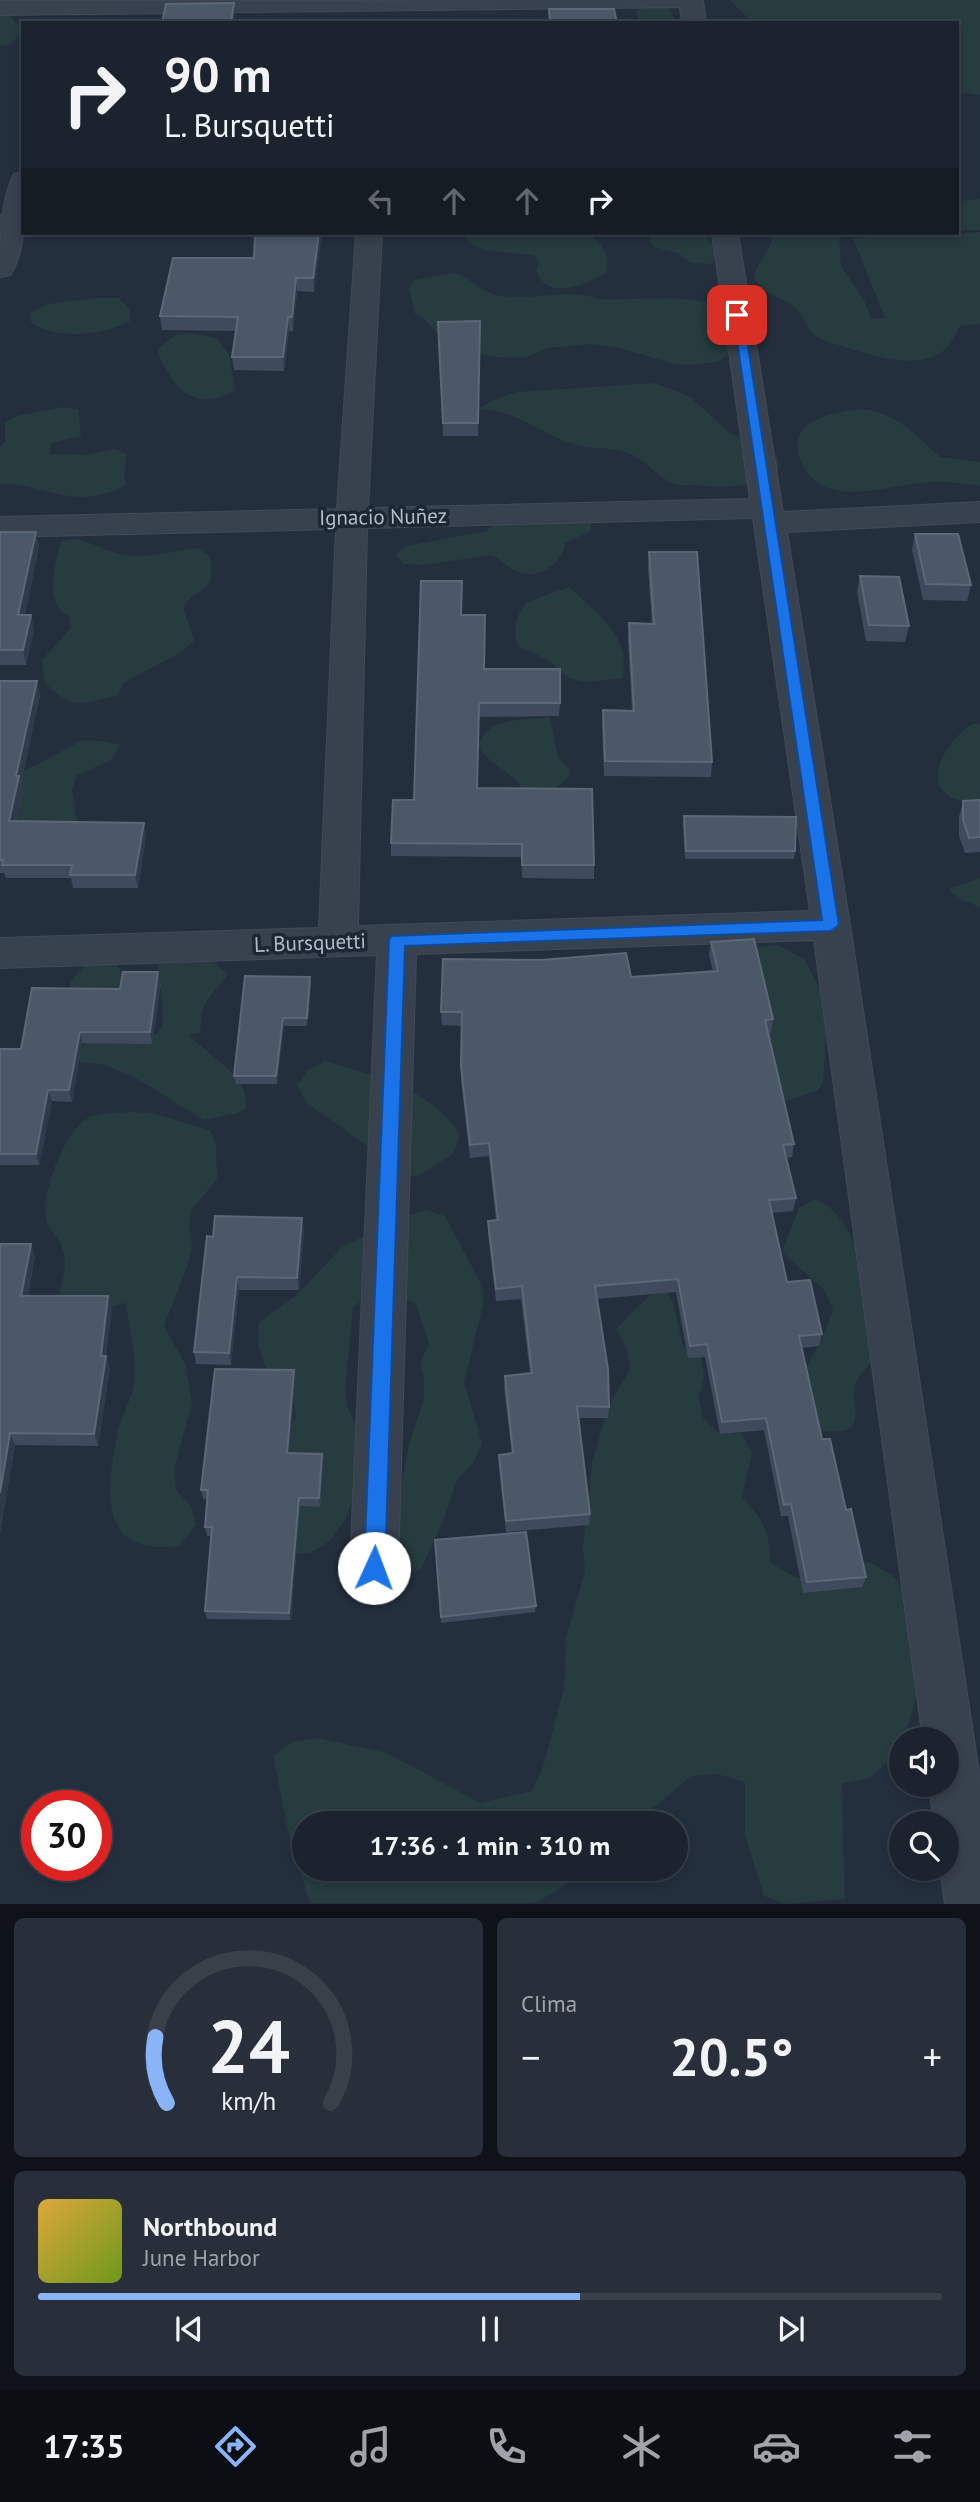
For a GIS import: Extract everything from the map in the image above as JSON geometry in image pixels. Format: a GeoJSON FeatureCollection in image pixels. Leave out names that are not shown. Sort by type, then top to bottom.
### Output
{"type":"FeatureCollection","features":[{"type":"Feature","properties":{"kind":"street"},"geometry":{"type":"LineString","coordinates":[[0,8],[67,11],[381,9],[691,0],[694,21]]}},
{"type":"Feature","properties":{"kind":"street"},"geometry":{"type":"LineString","coordinates":[[0,269],[21,187]]}},
{"type":"Feature","properties":{"kind":"street"},"geometry":{"type":"LineString","coordinates":[[338,942],[352,518],[369,235]]}},
{"type":"Feature","properties":{"kind":"street"},"geometry":{"type":"LineString","coordinates":[[725,235],[831,925],[972,1903]]}},
{"type":"Feature","properties":{"kind":"street","name":"Ignacio Nuñez"},"geometry":{"type":"LineString","coordinates":[[0,527],[352,518],[980,512]]}},
{"type":"Feature","properties":{"kind":"street","name":"L. Bursquetti"},"geometry":{"type":"LineString","coordinates":[[0,953],[831,925]]}},
{"type":"Feature","properties":{"kind":"street"},"geometry":{"type":"LineString","coordinates":[[374,1568],[397,940]]}},
{"type":"Feature","properties":{"kind":"green space"},"geometry":{"type":"Polygon","coordinates":[[[730,0],[980,0],[980,95],[959,92],[959,21],[751,21],[730,0]]]}},
{"type":"Feature","properties":{"kind":"green space"},"geometry":{"type":"Polygon","coordinates":[[[643,7],[667,7],[676,21],[640,21],[636,12],[643,7]]]}},
{"type":"Feature","properties":{"kind":"green space"},"geometry":{"type":"Polygon","coordinates":[[[9,14],[21,30],[11,44],[0,46],[0,15],[9,14]]]}},
{"type":"Feature","properties":{"kind":"green space"},"geometry":{"type":"Polygon","coordinates":[[[980,199],[980,230],[959,230],[959,201],[980,199]]]}},
{"type":"Feature","properties":{"kind":"green space"},"geometry":{"type":"Polygon","coordinates":[[[980,232],[980,324],[960,326],[949,345],[939,354],[927,359],[914,361],[885,358],[823,340],[813,333],[797,309],[767,292],[754,278],[773,235],[839,235],[841,266],[864,300],[871,319],[885,318],[853,238],[980,232]]]}},
{"type":"Feature","properties":{"kind":"green space"},"geometry":{"type":"Polygon","coordinates":[[[463,235],[590,235],[604,250],[607,260],[606,273],[578,286],[557,288],[541,280],[536,270],[539,263],[535,256],[484,249],[467,240],[463,235]]]}},
{"type":"Feature","properties":{"kind":"green space"},"geometry":{"type":"Polygon","coordinates":[[[653,235],[703,235],[715,245],[718,257],[711,264],[691,263],[678,253],[654,247],[649,240],[653,235]]]}},
{"type":"Feature","properties":{"kind":"green space"},"geometry":{"type":"Polygon","coordinates":[[[454,273],[490,293],[509,297],[574,294],[599,299],[664,298],[712,304],[727,309],[734,348],[718,362],[689,365],[674,364],[620,348],[589,344],[548,348],[525,358],[466,352],[444,342],[425,319],[415,314],[409,288],[414,280],[454,273]]]}},
{"type":"Feature","properties":{"kind":"green space"},"geometry":{"type":"Polygon","coordinates":[[[118,298],[130,309],[130,321],[107,330],[80,334],[53,332],[31,322],[30,313],[48,304],[118,298]]]}},
{"type":"Feature","properties":{"kind":"green space"},"geometry":{"type":"Polygon","coordinates":[[[190,333],[217,338],[229,355],[235,391],[215,398],[197,398],[175,383],[159,356],[158,349],[175,335],[190,333]]]}},
{"type":"Feature","properties":{"kind":"green space"},"geometry":{"type":"Polygon","coordinates":[[[654,383],[689,396],[730,433],[771,449],[778,458],[779,468],[761,480],[739,486],[678,485],[666,480],[639,458],[626,452],[576,445],[502,412],[477,410],[491,401],[517,392],[654,383]]]}},
{"type":"Feature","properties":{"kind":"green space"},"geometry":{"type":"Polygon","coordinates":[[[63,407],[78,409],[81,436],[51,443],[50,454],[85,455],[115,449],[127,454],[124,474],[126,485],[91,497],[75,497],[0,484],[0,447],[5,441],[5,423],[17,416],[63,407]]]}},
{"type":"Feature","properties":{"kind":"green space"},"geometry":{"type":"Polygon","coordinates":[[[861,409],[895,420],[940,457],[980,462],[980,486],[932,482],[856,492],[831,489],[818,483],[803,466],[798,451],[798,439],[803,430],[822,417],[861,409]]]}},
{"type":"Feature","properties":{"kind":"green space"},"geometry":{"type":"Polygon","coordinates":[[[591,521],[591,531],[565,543],[554,564],[540,573],[523,574],[515,571],[492,555],[424,565],[403,564],[395,554],[406,546],[487,531],[495,522],[591,521]]]}},
{"type":"Feature","properties":{"kind":"green space"},"geometry":{"type":"Polygon","coordinates":[[[76,539],[128,556],[148,556],[198,548],[210,557],[211,570],[208,584],[183,608],[194,641],[183,651],[123,683],[118,695],[86,703],[64,698],[45,683],[42,660],[71,628],[69,617],[56,602],[53,583],[61,541],[76,539]]]}},
{"type":"Feature","properties":{"kind":"green space"},"geometry":{"type":"Polygon","coordinates":[[[569,587],[600,616],[617,638],[624,664],[622,678],[588,682],[571,679],[548,660],[518,646],[516,623],[527,602],[569,587]]]}},
{"type":"Feature","properties":{"kind":"green space"},"geometry":{"type":"Polygon","coordinates":[[[550,717],[558,757],[570,770],[569,777],[544,798],[523,790],[514,778],[479,748],[482,738],[496,725],[550,717]]]}},
{"type":"Feature","properties":{"kind":"green space"},"geometry":{"type":"Polygon","coordinates":[[[972,724],[980,724],[980,805],[947,795],[939,784],[938,775],[950,745],[972,724]]]}},
{"type":"Feature","properties":{"kind":"green space"},"geometry":{"type":"Polygon","coordinates":[[[83,740],[120,745],[111,760],[77,775],[72,790],[77,820],[64,833],[24,842],[0,784],[13,784],[24,771],[83,740]]]}},
{"type":"Feature","properties":{"kind":"green space"},"geometry":{"type":"Polygon","coordinates":[[[980,878],[980,907],[962,900],[948,889],[980,878]]]}},
{"type":"Feature","properties":{"kind":"green space"},"geometry":{"type":"Polygon","coordinates":[[[778,945],[805,960],[828,1006],[823,1083],[818,1090],[779,1104],[752,952],[758,947],[778,945]]]}},
{"type":"Feature","properties":{"kind":"green space"},"geometry":{"type":"Polygon","coordinates":[[[202,951],[228,975],[204,1008],[201,1015],[201,1033],[189,1034],[234,1076],[245,1096],[246,1107],[238,1113],[204,1120],[128,1074],[96,1064],[81,1063],[79,1055],[86,1038],[70,983],[88,961],[112,959],[122,973],[149,1037],[160,1030],[163,1021],[157,961],[202,951]]]}},
{"type":"Feature","properties":{"kind":"green space"},"geometry":{"type":"Polygon","coordinates":[[[325,1061],[382,1078],[434,1106],[460,1135],[453,1154],[418,1176],[396,1176],[371,1149],[306,1102],[297,1085],[308,1070],[325,1061]]]}},
{"type":"Feature","properties":{"kind":"green space"},"geometry":{"type":"Polygon","coordinates":[[[152,1113],[210,1130],[216,1145],[217,1179],[192,1209],[189,1226],[192,1247],[164,1326],[185,1364],[192,1403],[174,1469],[176,1490],[191,1506],[196,1525],[178,1546],[152,1547],[133,1541],[121,1530],[113,1515],[110,1497],[113,1456],[118,1429],[135,1379],[126,1303],[75,1314],[58,1301],[64,1271],[63,1250],[46,1220],[47,1195],[56,1164],[79,1125],[98,1115],[152,1113]]]}},
{"type":"Feature","properties":{"kind":"green space"},"geometry":{"type":"Polygon","coordinates":[[[815,1199],[832,1210],[855,1245],[867,1291],[877,1356],[856,1382],[853,1424],[847,1429],[836,1431],[819,1430],[805,1369],[821,1341],[833,1310],[825,1291],[782,1252],[799,1208],[815,1199]]]}},
{"type":"Feature","properties":{"kind":"green space"},"geometry":{"type":"Polygon","coordinates":[[[426,1210],[445,1216],[480,1282],[484,1301],[464,1382],[482,1443],[474,1462],[457,1480],[443,1521],[421,1569],[398,1579],[389,1555],[409,1444],[424,1399],[424,1379],[420,1363],[429,1344],[416,1304],[396,1295],[373,1293],[353,1307],[345,1392],[349,1412],[358,1430],[354,1497],[345,1520],[331,1540],[310,1553],[286,1553],[284,1436],[297,1417],[292,1397],[264,1364],[258,1344],[259,1322],[297,1295],[342,1247],[403,1217],[426,1210]]]}},
{"type":"Feature","properties":{"kind":"green space"},"geometry":{"type":"Polygon","coordinates":[[[663,1284],[673,1303],[683,1345],[701,1357],[704,1377],[699,1398],[703,1418],[720,1434],[741,1433],[752,1452],[742,1497],[764,1526],[769,1541],[770,1562],[793,1576],[817,1585],[859,1561],[872,1563],[895,1578],[909,1601],[921,1682],[908,1727],[889,1727],[889,1761],[870,1778],[842,1784],[845,1899],[785,1904],[764,1896],[745,1835],[745,1782],[717,1774],[691,1776],[650,1811],[292,1811],[292,1844],[273,1755],[295,1741],[319,1738],[387,1753],[480,1803],[532,1791],[544,1764],[564,1688],[566,1637],[585,1572],[583,1548],[592,1462],[609,1405],[630,1369],[627,1348],[616,1330],[663,1284]]]}},
{"type":"Feature","properties":{"kind":"green space"},"geometry":{"type":"Polygon","coordinates":[[[303,1881],[569,1881],[557,1891],[534,1903],[310,1903],[303,1881]]]}},
{"type":"Feature","properties":{"kind":"building"},"geometry":{"type":"Polygon","coordinates":[[[234,3],[231,21],[162,21],[166,4],[234,3]]]}},
{"type":"Feature","properties":{"kind":"building"},"geometry":{"type":"Polygon","coordinates":[[[549,9],[614,9],[617,21],[550,21],[549,9]]]}},
{"type":"Feature","properties":{"kind":"building"},"geometry":{"type":"Polygon","coordinates":[[[255,235],[319,235],[313,278],[296,278],[292,317],[288,317],[283,357],[232,357],[238,317],[160,316],[173,258],[254,258],[255,235]]]}},
{"type":"Feature","properties":{"kind":"building"},"geometry":{"type":"Polygon","coordinates":[[[480,321],[478,423],[443,423],[438,322],[480,321]]]}},
{"type":"Feature","properties":{"kind":"building"},"geometry":{"type":"Polygon","coordinates":[[[0,532],[36,532],[18,615],[31,615],[23,650],[0,650],[0,532]]]}},
{"type":"Feature","properties":{"kind":"building"},"geometry":{"type":"Polygon","coordinates":[[[915,534],[958,534],[971,585],[926,584],[915,534]]]}},
{"type":"Feature","properties":{"kind":"building"},"geometry":{"type":"Polygon","coordinates":[[[649,552],[697,552],[712,762],[605,761],[603,710],[634,711],[629,623],[654,624],[649,552]]]}},
{"type":"Feature","properties":{"kind":"building"},"geometry":{"type":"Polygon","coordinates":[[[860,576],[899,577],[909,626],[869,625],[860,576]]]}},
{"type":"Feature","properties":{"kind":"building"},"geometry":{"type":"Polygon","coordinates":[[[421,581],[462,581],[461,615],[485,615],[484,669],[560,669],[560,703],[480,703],[477,788],[592,789],[594,865],[522,865],[522,844],[391,843],[393,800],[414,800],[421,581]]]}},
{"type":"Feature","properties":{"kind":"building"},"geometry":{"type":"Polygon","coordinates":[[[0,681],[37,681],[9,821],[144,823],[135,875],[70,875],[72,865],[2,865],[0,681]]]}},
{"type":"Feature","properties":{"kind":"building"},"geometry":{"type":"Polygon","coordinates":[[[980,800],[980,837],[969,838],[963,820],[963,801],[980,800]]]}},
{"type":"Feature","properties":{"kind":"building"},"geometry":{"type":"Polygon","coordinates":[[[684,816],[796,817],[795,851],[686,851],[684,816]]]}},
{"type":"Feature","properties":{"kind":"building"},"geometry":{"type":"Polygon","coordinates":[[[754,939],[773,1019],[765,1020],[794,1144],[783,1145],[796,1198],[769,1200],[787,1282],[810,1280],[822,1334],[799,1336],[822,1439],[830,1439],[846,1510],[851,1509],[866,1577],[807,1582],[791,1504],[784,1505],[766,1418],[722,1422],[707,1344],[690,1346],[678,1279],[595,1286],[608,1369],[609,1407],[577,1406],[590,1514],[506,1521],[499,1455],[513,1453],[505,1376],[532,1373],[522,1286],[496,1289],[488,1221],[498,1220],[489,1143],[470,1145],[461,1066],[462,1012],[441,1012],[443,959],[541,960],[626,953],[631,977],[718,971],[711,942],[754,939]]]}},
{"type":"Feature","properties":{"kind":"building"},"geometry":{"type":"Polygon","coordinates":[[[123,972],[158,972],[150,1032],[80,1032],[69,1090],[48,1090],[36,1154],[0,1154],[0,1049],[21,1049],[32,988],[120,989],[123,972]]]}},
{"type":"Feature","properties":{"kind":"building"},"geometry":{"type":"Polygon","coordinates":[[[245,976],[310,977],[307,1018],[283,1018],[276,1076],[234,1076],[245,976]]]}},
{"type":"Feature","properties":{"kind":"building"},"geometry":{"type":"Polygon","coordinates":[[[215,1216],[302,1218],[297,1278],[237,1277],[229,1353],[194,1352],[207,1236],[213,1237],[215,1216]]]}},
{"type":"Feature","properties":{"kind":"building"},"geometry":{"type":"Polygon","coordinates":[[[0,1244],[31,1244],[21,1296],[108,1296],[101,1356],[106,1356],[94,1434],[10,1433],[0,1493],[0,1244]]]}},
{"type":"Feature","properties":{"kind":"building"},"geometry":{"type":"Polygon","coordinates":[[[215,1369],[294,1370],[287,1453],[322,1454],[319,1498],[299,1498],[289,1613],[205,1611],[212,1527],[205,1527],[208,1490],[201,1490],[215,1369]]]}},
{"type":"Feature","properties":{"kind":"building"},"geometry":{"type":"Polygon","coordinates":[[[526,1532],[536,1606],[441,1617],[435,1540],[526,1532]]]}},
{"type":"Feature","properties":{"kind":"route"},"geometry":{"type":"LineString","coordinates":[[374,1568],[397,940],[831,925],[737,315]]}}]}
